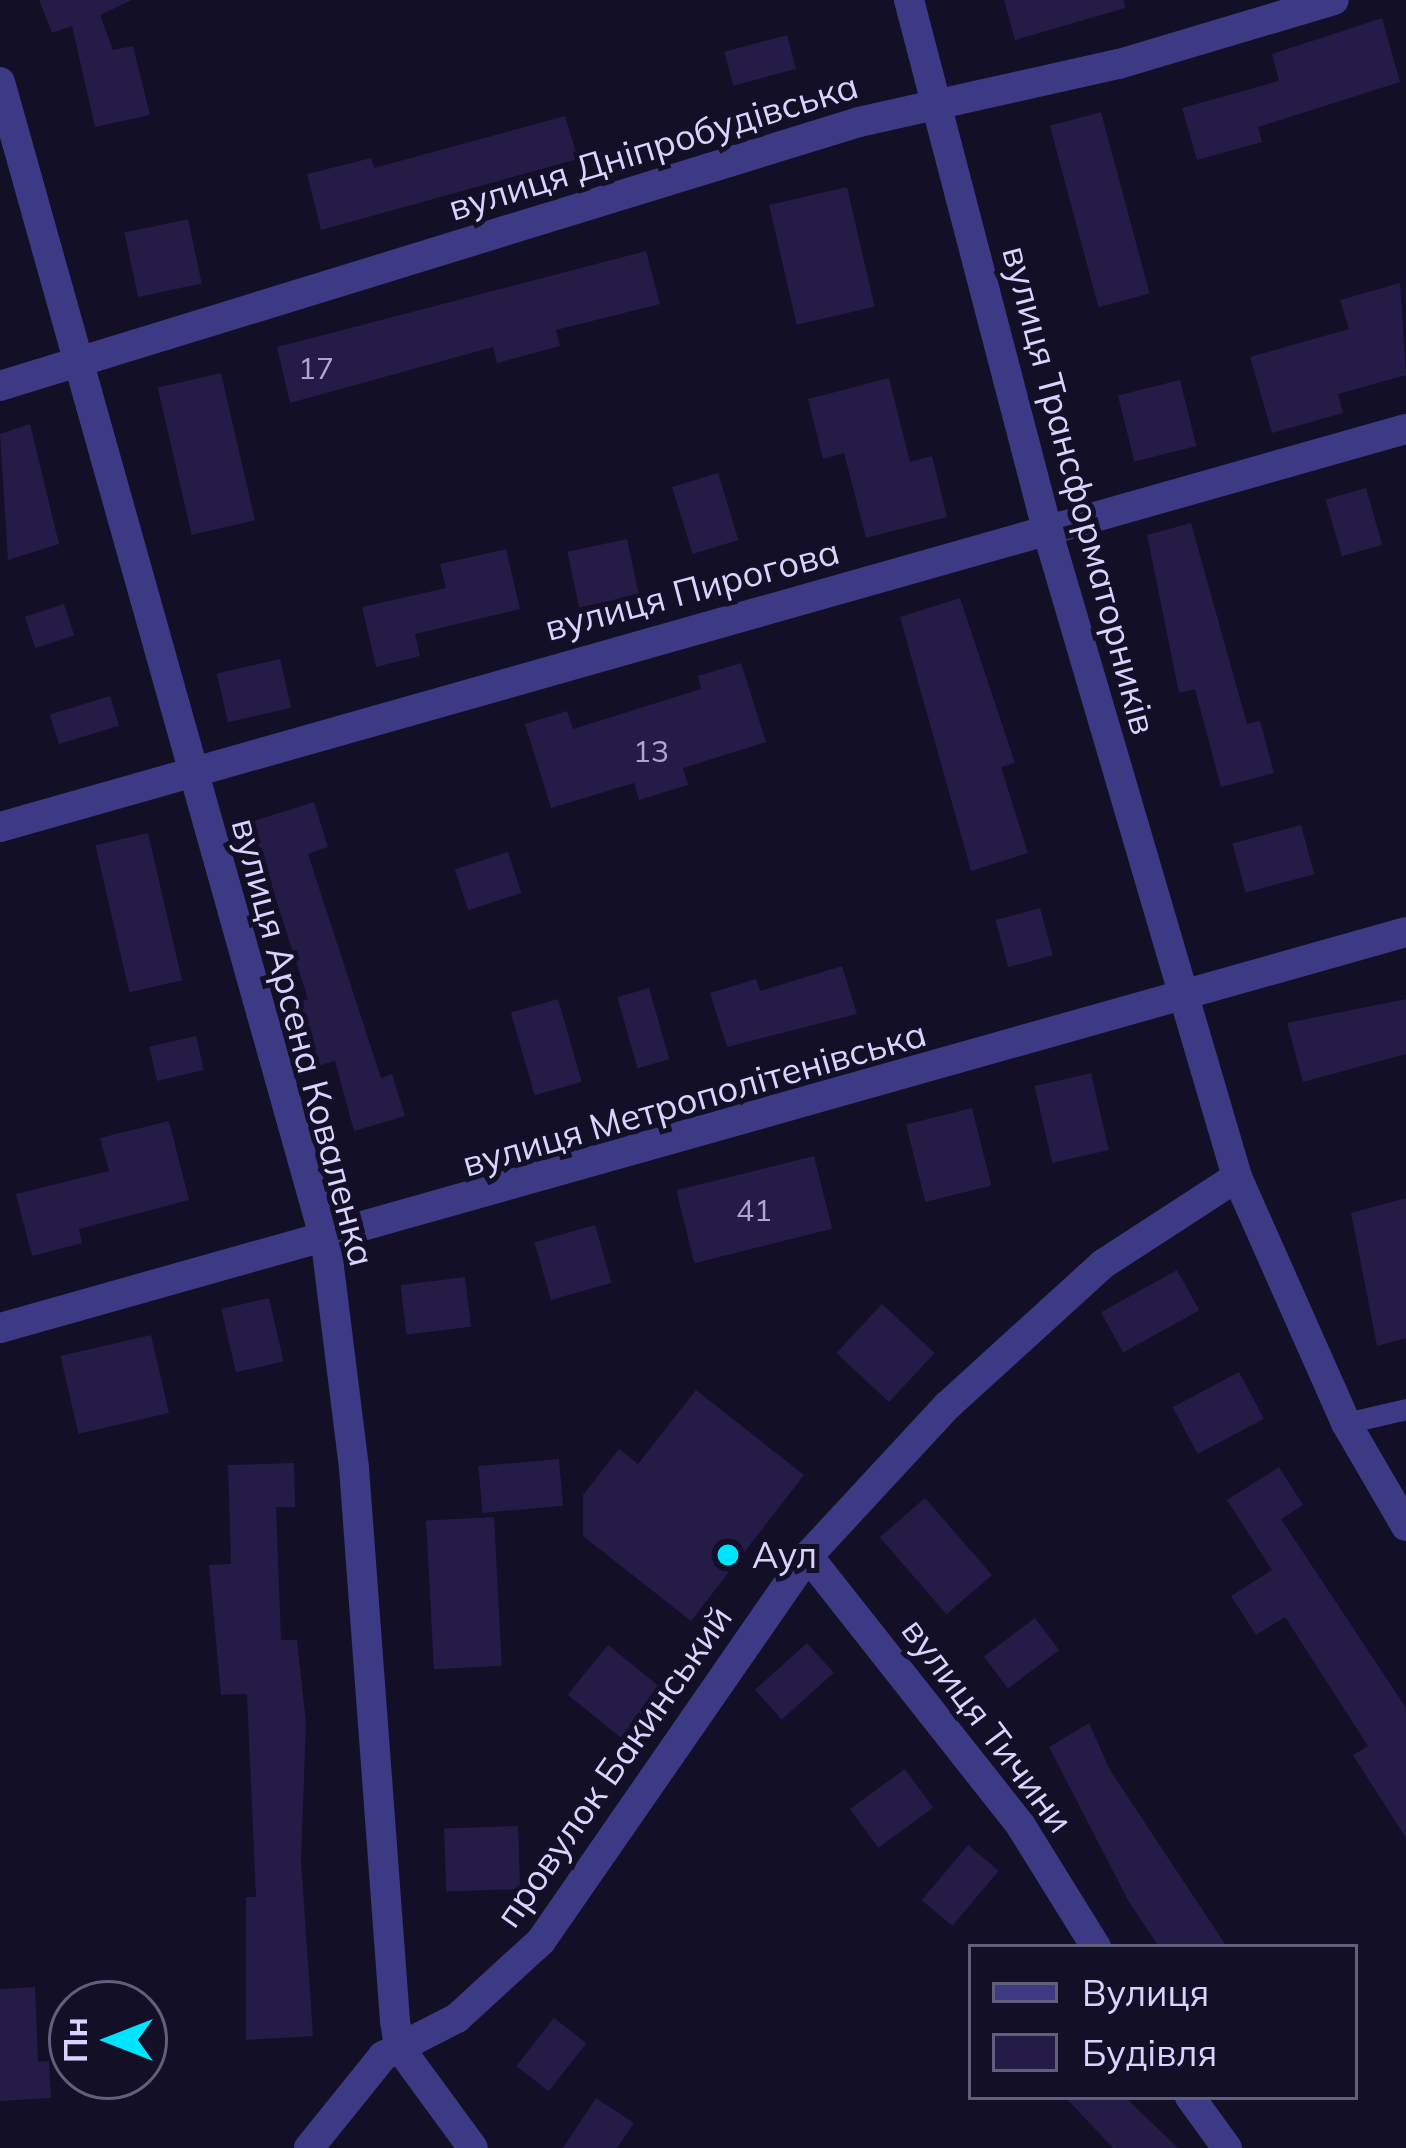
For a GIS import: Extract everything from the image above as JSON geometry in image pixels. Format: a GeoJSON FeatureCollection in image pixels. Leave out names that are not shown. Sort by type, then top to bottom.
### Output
{"type":"FeatureCollection","features":[{"type":"Feature","properties":{"kind":"street","name":"вулиця Трансформаторників"},"geometry":{"type":"LineString","coordinates":[[909,0],[1048,533],[1238,1177],[1346,1423],[1406,1526]]}},
{"type":"Feature","properties":{"kind":"street","name":"вулиця Дніпробудівська"},"geometry":{"type":"LineString","coordinates":[[0,386],[84,365],[859,122],[940,109],[1334,0]]}},
{"type":"Feature","properties":{"kind":"street","name":"вулиця Арсена Коваленка"},"geometry":{"type":"LineString","coordinates":[[0,82],[84,365],[191,777],[326,1244],[354,1468],[399,2047]]}},
{"type":"Feature","properties":{"kind":"street","name":"вулиця Пирогова"},"geometry":{"type":"LineString","coordinates":[[0,827],[191,777],[610,649],[1048,533],[1406,429]]}},
{"type":"Feature","properties":{"kind":"street","name":"вулиця Метрополітенівська"},"geometry":{"type":"LineString","coordinates":[[0,1328],[326,1244],[1406,932]]}},
{"type":"Feature","properties":{"kind":"street","name":"провулок Бакинський"},"geometry":{"type":"LineString","coordinates":[[309,2148],[399,2047],[457,2018],[541,1941],[808,1556],[946,1406],[1102,1264],[1238,1177]]}},
{"type":"Feature","properties":{"kind":"street","name":"вулиця Тичини"},"geometry":{"type":"LineString","coordinates":[[808,1556],[1021,1826],[1094,1944]]}},
{"type":"Feature","properties":{"kind":"street"},"geometry":{"type":"LineString","coordinates":[[399,2047],[472,2148]]}},
{"type":"Feature","properties":{"kind":"street"},"geometry":{"type":"LineString","coordinates":[[1192,2100],[1227,2148]]}},
{"type":"Feature","properties":{"kind":"lane"},"geometry":{"type":"LineString","coordinates":[[1346,1423],[1406,1409]]}},
{"type":"Feature","properties":{"kind":"building"},"geometry":{"type":"Polygon","coordinates":[[[39,0],[132,0],[100,15],[113,50],[133,46],[150,115],[95,127],[72,26],[52,33],[39,0]]]}},
{"type":"Feature","properties":{"kind":"building"},"geometry":{"type":"Polygon","coordinates":[[[1004,0],[1124,0],[1125,8],[1015,40],[1004,0]]]}},
{"type":"Feature","properties":{"kind":"building"},"geometry":{"type":"Polygon","coordinates":[[[1382,18],[1400,82],[1258,127],[1262,142],[1197,160],[1182,108],[1279,81],[1272,54],[1382,18]]]}},
{"type":"Feature","properties":{"kind":"building"},"geometry":{"type":"Polygon","coordinates":[[[787,35],[796,69],[733,86],[724,52],[787,35]]]}},
{"type":"Feature","properties":{"kind":"building"},"geometry":{"type":"Polygon","coordinates":[[[1101,112],[1150,294],[1098,307],[1050,126],[1101,112]]]}},
{"type":"Feature","properties":{"kind":"building"},"geometry":{"type":"Polygon","coordinates":[[[565,116],[578,159],[321,230],[307,174],[371,158],[374,168],[565,116]]]}},
{"type":"Feature","properties":{"kind":"building"},"geometry":{"type":"Polygon","coordinates":[[[847,187],[875,307],[797,325],[769,205],[847,187]]]}},
{"type":"Feature","properties":{"kind":"building"},"geometry":{"type":"Polygon","coordinates":[[[188,219],[202,284],[138,297],[124,233],[188,219]]]}},
{"type":"Feature","properties":{"kind":"building"},"geometry":{"type":"Polygon","coordinates":[[[646,251],[660,304],[556,330],[560,346],[497,363],[493,347],[290,403],[277,347],[646,251]]]}},
{"type":"Feature","properties":{"kind":"building"},"geometry":{"type":"Polygon","coordinates":[[[1400,283],[1406,375],[1338,394],[1343,413],[1272,433],[1250,357],[1349,329],[1340,300],[1400,283]]]}},
{"type":"Feature","properties":{"kind":"building"},"geometry":{"type":"Polygon","coordinates":[[[221,373],[255,520],[192,535],[158,388],[221,373]]]}},
{"type":"Feature","properties":{"kind":"building"},"geometry":{"type":"Polygon","coordinates":[[[889,378],[910,462],[932,456],[947,517],[866,538],[844,453],[823,459],[808,399],[889,378]]]}},
{"type":"Feature","properties":{"kind":"building"},"geometry":{"type":"Polygon","coordinates":[[[1180,380],[1196,446],[1134,461],[1118,395],[1180,380]]]}},
{"type":"Feature","properties":{"kind":"building"},"geometry":{"type":"Polygon","coordinates":[[[30,424],[59,544],[8,560],[0,434],[30,424]]]}},
{"type":"Feature","properties":{"kind":"building"},"geometry":{"type":"Polygon","coordinates":[[[718,473],[738,540],[693,554],[672,487],[718,473]]]}},
{"type":"Feature","properties":{"kind":"building"},"geometry":{"type":"Polygon","coordinates":[[[1366,488],[1382,545],[1342,556],[1326,500],[1366,488]]]}},
{"type":"Feature","properties":{"kind":"building"},"geometry":{"type":"Polygon","coordinates":[[[1191,523],[1247,724],[1260,721],[1274,773],[1221,787],[1195,689],[1179,693],[1147,535],[1191,523]]]}},
{"type":"Feature","properties":{"kind":"building"},"geometry":{"type":"Polygon","coordinates":[[[627,539],[639,595],[579,607],[567,552],[627,539]]]}},
{"type":"Feature","properties":{"kind":"building"},"geometry":{"type":"Polygon","coordinates":[[[506,549],[520,609],[415,634],[420,656],[376,667],[362,607],[446,588],[440,564],[506,549]]]}},
{"type":"Feature","properties":{"kind":"building"},"geometry":{"type":"Polygon","coordinates":[[[960,598],[1015,763],[1001,767],[1028,853],[971,871],[900,617],[960,598]]]}},
{"type":"Feature","properties":{"kind":"building"},"geometry":{"type":"Polygon","coordinates":[[[64,604],[74,635],[35,648],[25,617],[64,604]]]}},
{"type":"Feature","properties":{"kind":"building"},"geometry":{"type":"Polygon","coordinates":[[[280,659],[291,708],[228,722],[217,674],[280,659]]]}},
{"type":"Feature","properties":{"kind":"building"},"geometry":{"type":"Polygon","coordinates":[[[741,663],[766,742],[683,768],[688,785],[639,800],[634,783],[551,808],[525,724],[567,711],[573,729],[701,689],[698,676],[741,663]]]}},
{"type":"Feature","properties":{"kind":"building"},"geometry":{"type":"Polygon","coordinates":[[[110,696],[119,726],[59,744],[50,714],[110,696]]]}},
{"type":"Feature","properties":{"kind":"building"},"geometry":{"type":"Polygon","coordinates":[[[314,802],[328,847],[308,854],[381,1078],[392,1074],[405,1116],[354,1131],[335,1061],[317,1066],[298,1002],[308,999],[251,822],[314,802]]]}},
{"type":"Feature","properties":{"kind":"building"},"geometry":{"type":"Polygon","coordinates":[[[1301,825],[1314,874],[1246,893],[1232,843],[1301,825]]]}},
{"type":"Feature","properties":{"kind":"building"},"geometry":{"type":"Polygon","coordinates":[[[148,833],[182,980],[129,992],[95,845],[148,833]]]}},
{"type":"Feature","properties":{"kind":"building"},"geometry":{"type":"Polygon","coordinates":[[[508,852],[521,893],[468,910],[455,869],[508,852]]]}},
{"type":"Feature","properties":{"kind":"building"},"geometry":{"type":"Polygon","coordinates":[[[1040,908],[1053,955],[1008,967],[996,920],[1040,908]]]}},
{"type":"Feature","properties":{"kind":"building"},"geometry":{"type":"Polygon","coordinates":[[[842,966],[857,1014],[727,1047],[710,993],[756,979],[760,991],[842,966]]]}},
{"type":"Feature","properties":{"kind":"building"},"geometry":{"type":"Polygon","coordinates":[[[649,988],[669,1059],[638,1068],[617,997],[649,988]]]}},
{"type":"Feature","properties":{"kind":"building"},"geometry":{"type":"Polygon","coordinates":[[[558,999],[582,1082],[535,1095],[511,1013],[558,999]]]}},
{"type":"Feature","properties":{"kind":"building"},"geometry":{"type":"Polygon","coordinates":[[[1406,999],[1406,1054],[1303,1082],[1287,1023],[1406,999]]]}},
{"type":"Feature","properties":{"kind":"building"},"geometry":{"type":"Polygon","coordinates":[[[196,1036],[204,1070],[157,1081],[149,1047],[196,1036]]]}},
{"type":"Feature","properties":{"kind":"building"},"geometry":{"type":"Polygon","coordinates":[[[1091,1073],[1109,1150],[1052,1163],[1034,1086],[1091,1073]]]}},
{"type":"Feature","properties":{"kind":"building"},"geometry":{"type":"Polygon","coordinates":[[[972,1108],[991,1186],[925,1202],[906,1124],[972,1108]]]}},
{"type":"Feature","properties":{"kind":"building"},"geometry":{"type":"Polygon","coordinates":[[[169,1121],[189,1200],[79,1229],[82,1243],[32,1256],[16,1194],[109,1171],[100,1138],[169,1121]]]}},
{"type":"Feature","properties":{"kind":"building"},"geometry":{"type":"Polygon","coordinates":[[[814,1156],[832,1229],[694,1263],[676,1190],[814,1156]]]}},
{"type":"Feature","properties":{"kind":"building"},"geometry":{"type":"Polygon","coordinates":[[[1406,1198],[1406,1338],[1377,1346],[1351,1213],[1406,1198]]]}},
{"type":"Feature","properties":{"kind":"building"},"geometry":{"type":"Polygon","coordinates":[[[595,1225],[612,1283],[551,1300],[534,1242],[595,1225]]]}},
{"type":"Feature","properties":{"kind":"building"},"geometry":{"type":"Polygon","coordinates":[[[1177,1270],[1199,1310],[1123,1352],[1101,1312],[1177,1270]]]}},
{"type":"Feature","properties":{"kind":"building"},"geometry":{"type":"Polygon","coordinates":[[[465,1277],[471,1327],[407,1335],[400,1285],[465,1277]]]}},
{"type":"Feature","properties":{"kind":"building"},"geometry":{"type":"Polygon","coordinates":[[[269,1298],[284,1361],[236,1372],[221,1309],[269,1298]]]}},
{"type":"Feature","properties":{"kind":"building"},"geometry":{"type":"Polygon","coordinates":[[[882,1304],[935,1353],[889,1402],[836,1353],[882,1304]]]}},
{"type":"Feature","properties":{"kind":"building"},"geometry":{"type":"Polygon","coordinates":[[[151,1335],[169,1413],[78,1434],[60,1356],[151,1335]]]}},
{"type":"Feature","properties":{"kind":"building"},"geometry":{"type":"Polygon","coordinates":[[[1239,1372],[1264,1419],[1198,1454],[1173,1407],[1239,1372]]]}},
{"type":"Feature","properties":{"kind":"building"},"geometry":{"type":"Polygon","coordinates":[[[696,1390],[804,1475],[691,1621],[583,1536],[583,1495],[619,1449],[638,1464],[696,1390]]]}},
{"type":"Feature","properties":{"kind":"building"},"geometry":{"type":"Polygon","coordinates":[[[559,1459],[563,1506],[482,1513],[478,1466],[559,1459]]]}},
{"type":"Feature","properties":{"kind":"building"},"geometry":{"type":"Polygon","coordinates":[[[294,1463],[295,1507],[276,1507],[281,1640],[297,1640],[306,1723],[301,1860],[313,2036],[246,2040],[246,1897],[256,1897],[247,1694],[221,1695],[209,1565],[231,1564],[228,1465],[294,1463]]]}},
{"type":"Feature","properties":{"kind":"building"},"geometry":{"type":"Polygon","coordinates":[[[1279,1467],[1303,1505],[1281,1519],[1406,1708],[1406,1838],[1353,1755],[1368,1746],[1285,1617],[1256,1635],[1231,1596],[1272,1570],[1227,1500],[1279,1467]]]}},
{"type":"Feature","properties":{"kind":"building"},"geometry":{"type":"Polygon","coordinates":[[[925,1498],[992,1575],[947,1614],[880,1537],[925,1498]]]}},
{"type":"Feature","properties":{"kind":"building"},"geometry":{"type":"Polygon","coordinates":[[[494,1517],[502,1666],[434,1669],[426,1521],[494,1517]]]}},
{"type":"Feature","properties":{"kind":"building"},"geometry":{"type":"Polygon","coordinates":[[[1035,1618],[1059,1650],[1008,1688],[984,1657],[1035,1618]]]}},
{"type":"Feature","properties":{"kind":"building"},"geometry":{"type":"Polygon","coordinates":[[[807,1643],[834,1673],[782,1720],[755,1690],[807,1643]]]}},
{"type":"Feature","properties":{"kind":"building"},"geometry":{"type":"Polygon","coordinates":[[[608,1645],[672,1697],[631,1746],[568,1695],[608,1645]]]}},
{"type":"Feature","properties":{"kind":"building"},"geometry":{"type":"Polygon","coordinates":[[[1089,1723],[1110,1770],[1225,1944],[1157,1944],[1129,1902],[1049,1747],[1089,1723]]]}},
{"type":"Feature","properties":{"kind":"building"},"geometry":{"type":"Polygon","coordinates":[[[905,1769],[933,1808],[878,1848],[850,1809],[905,1769]]]}},
{"type":"Feature","properties":{"kind":"building"},"geometry":{"type":"Polygon","coordinates":[[[518,1826],[520,1889],[446,1892],[444,1829],[518,1826]]]}},
{"type":"Feature","properties":{"kind":"building"},"geometry":{"type":"Polygon","coordinates":[[[968,1845],[999,1871],[952,1926],[922,1900],[968,1845]]]}},
{"type":"Feature","properties":{"kind":"building"},"geometry":{"type":"Polygon","coordinates":[[[35,1987],[38,2062],[48,2061],[48,2098],[0,2101],[0,1989],[35,1987]]]}},
{"type":"Feature","properties":{"kind":"building"},"geometry":{"type":"Polygon","coordinates":[[[554,2018],[586,2043],[549,2091],[516,2066],[554,2018]]]}},
{"type":"Feature","properties":{"kind":"building"},"geometry":{"type":"Polygon","coordinates":[[[596,2098],[634,2123],[617,2148],[563,2148],[596,2098]]]}},
{"type":"Feature","properties":{"kind":"building"},"geometry":{"type":"Polygon","coordinates":[[[1068,2100],[1128,2100],[1178,2148],[1113,2148],[1068,2100]]]}},
{"type":"Feature","properties":{"kind":"place","name":"Аул"},"geometry":{"type":"Point","coordinates":[728,1555]}}]}
